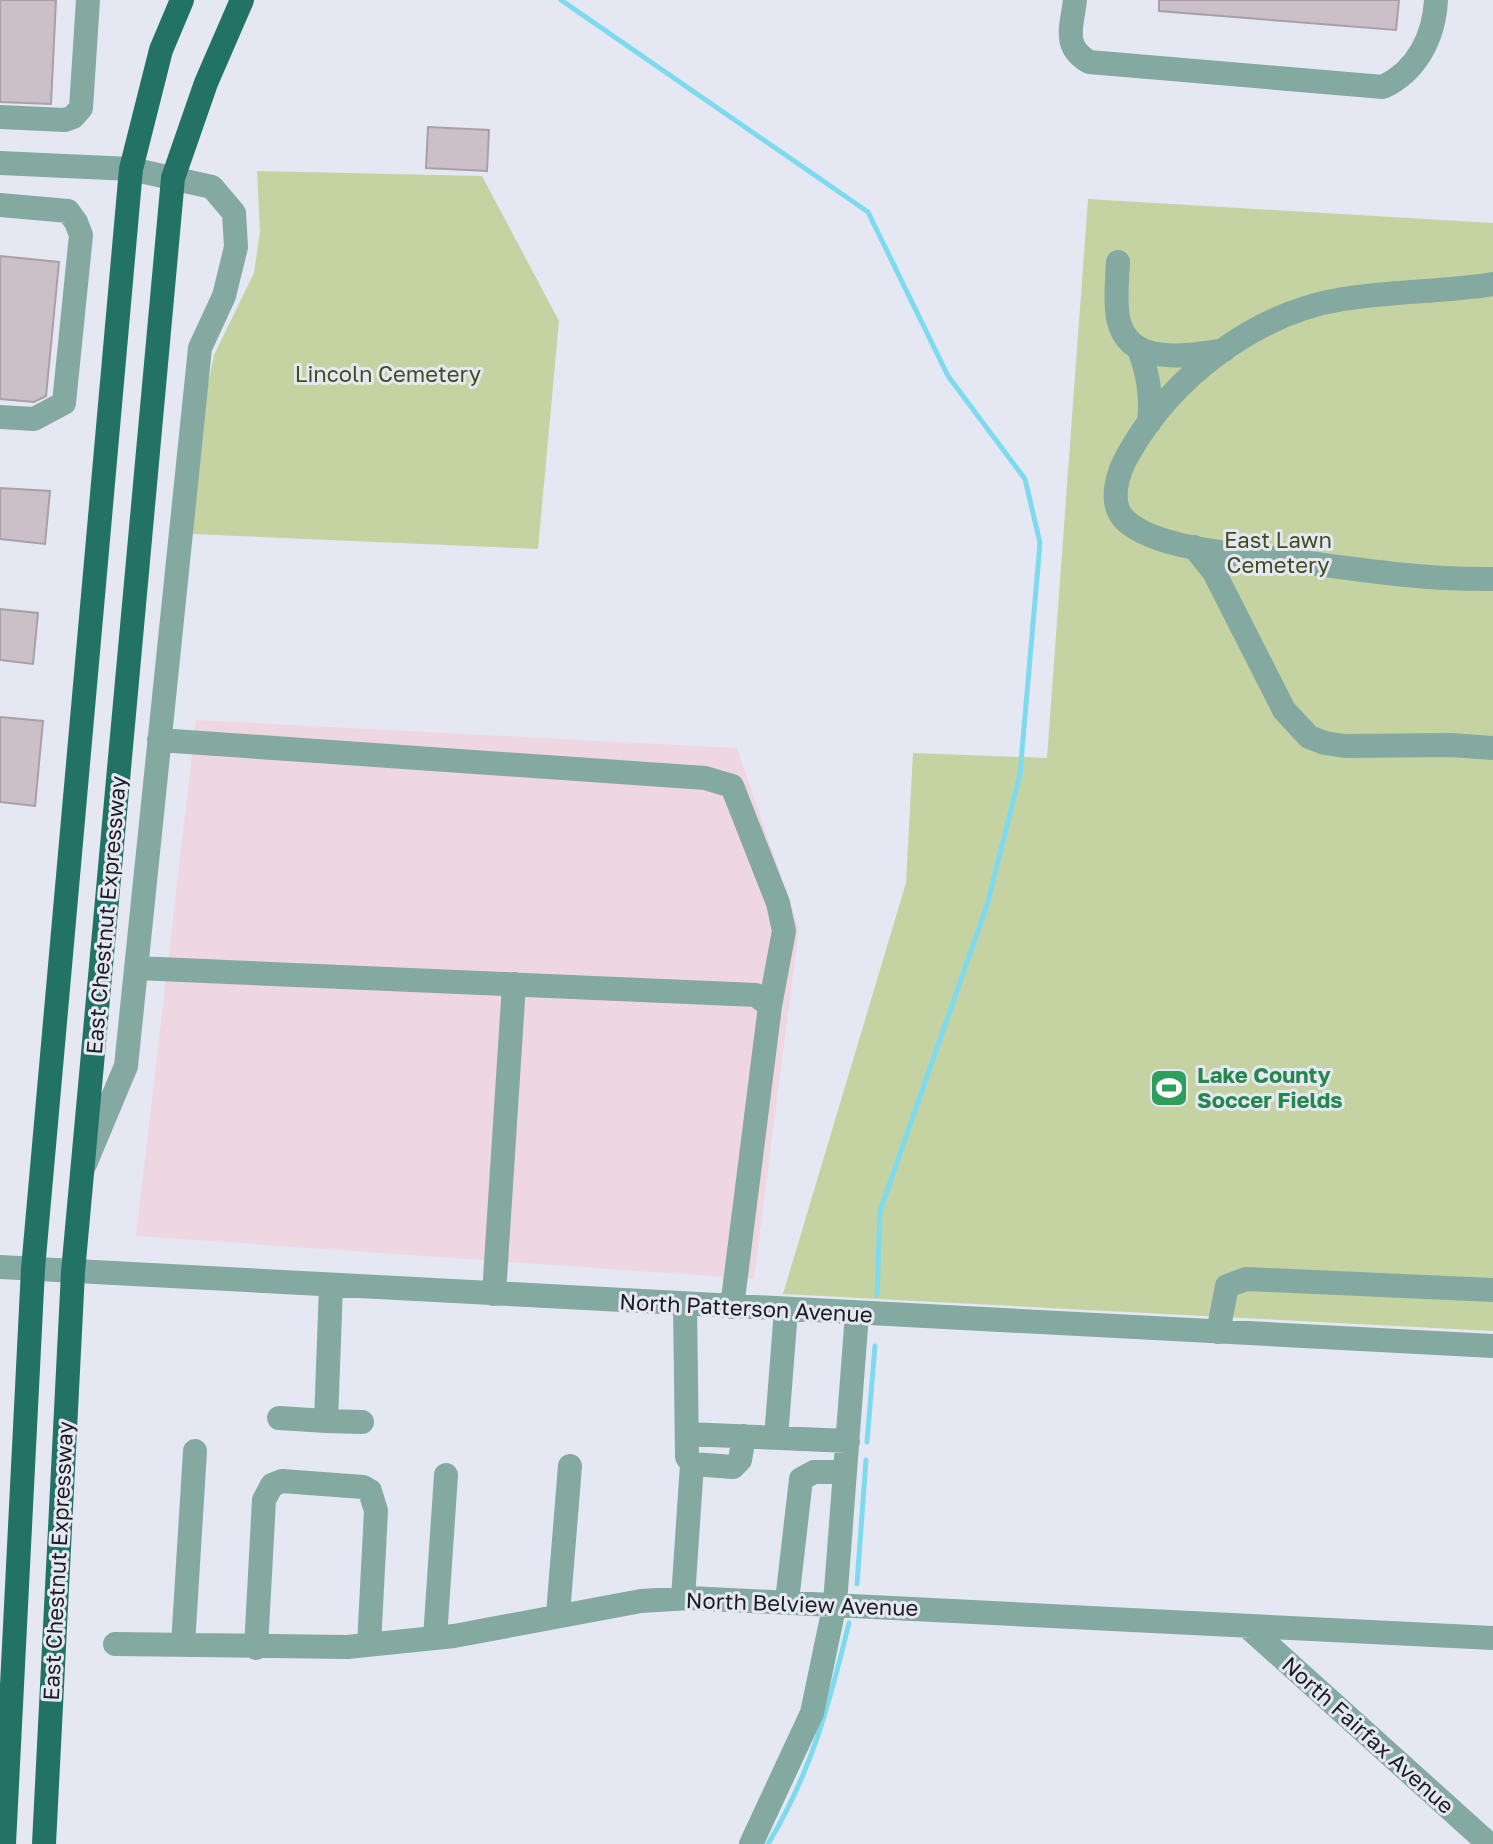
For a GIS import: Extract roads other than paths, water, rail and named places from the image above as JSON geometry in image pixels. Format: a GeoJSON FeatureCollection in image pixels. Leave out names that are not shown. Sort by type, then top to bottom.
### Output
{"type":"FeatureCollection","features":[{"type":"Feature","properties":{"kind":"main road","name":"East Chestnut Expressway"},"geometry":{"type":"LineString","coordinates":[[4,1844],[33,1269],[131,169],[161,50],[182,0]]}},
{"type":"Feature","properties":{"kind":"main road","name":"East Chestnut Expressway"},"geometry":{"type":"LineString","coordinates":[[44,1844],[73,1272],[173,178],[206,83],[242,0]]}},
{"type":"Feature","properties":{"kind":"street"},"geometry":{"type":"LineString","coordinates":[[0,117],[65,120],[81,108],[88,0]]}},
{"type":"Feature","properties":{"kind":"street"},"geometry":{"type":"LineString","coordinates":[[1075,0],[1071,42],[1076,54],[1089,62],[1383,87],[1399,79],[1428,41],[1436,0]]}},
{"type":"Feature","properties":{"kind":"street"},"geometry":{"type":"LineString","coordinates":[[0,163],[131,169],[212,187],[234,213],[236,247],[224,296],[200,348],[126,1066],[82,1170]]}},
{"type":"Feature","properties":{"kind":"street"},"geometry":{"type":"LineString","coordinates":[[0,205],[68,211],[81,235],[64,403],[34,419],[0,417]]}},
{"type":"Feature","properties":{"kind":"street"},"geometry":{"type":"LineString","coordinates":[[1118,262],[1119,319],[1125,335],[1139,349],[1154,355],[1176,356],[1224,350]]}},
{"type":"Feature","properties":{"kind":"street"},"geometry":{"type":"LineString","coordinates":[[1492,285],[1343,299],[1309,306],[1270,323],[1224,350],[1179,387],[1149,423],[1122,465],[1116,486],[1118,508],[1125,520],[1176,544],[1395,574],[1493,579]]}},
{"type":"Feature","properties":{"kind":"street"},"geometry":{"type":"LineString","coordinates":[[1139,349],[1148,375],[1151,401],[1149,423]]}},
{"type":"Feature","properties":{"kind":"street"},"geometry":{"type":"LineString","coordinates":[[1194,547],[1214,572],[1284,710],[1309,737],[1345,746],[1451,745],[1493,748]]}},
{"type":"Feature","properties":{"kind":"street"},"geometry":{"type":"LineString","coordinates":[[159,740],[705,778],[732,786],[778,903],[784,931],[770,1006],[732,1307]]}},
{"type":"Feature","properties":{"kind":"street"},"geometry":{"type":"LineString","coordinates":[[136,968],[756,995],[770,1006]]}},
{"type":"Feature","properties":{"kind":"street"},"geometry":{"type":"LineString","coordinates":[[494,1294],[514,984]]}},
{"type":"Feature","properties":{"kind":"street","name":"North Patterson Avenue"},"geometry":{"type":"LineString","coordinates":[[0,1267],[1493,1346]]}},
{"type":"Feature","properties":{"kind":"street"},"geometry":{"type":"LineString","coordinates":[[1218,1332],[1227,1286],[1246,1279],[1493,1290]]}},
{"type":"Feature","properties":{"kind":"street"},"geometry":{"type":"LineString","coordinates":[[326,1421],[331,1286]]}},
{"type":"Feature","properties":{"kind":"street"},"geometry":{"type":"LineString","coordinates":[[683,1598],[692,1464],[687,1457],[685,1304]]}},
{"type":"Feature","properties":{"kind":"street"},"geometry":{"type":"LineString","coordinates":[[776,1438],[786,1310]]}},
{"type":"Feature","properties":{"kind":"street"},"geometry":{"type":"LineString","coordinates":[[751,1844],[812,1713],[835,1603],[857,1314]]}},
{"type":"Feature","properties":{"kind":"street"},"geometry":{"type":"LineString","coordinates":[[279,1418],[362,1422]]}},
{"type":"Feature","properties":{"kind":"street"},"geometry":{"type":"LineString","coordinates":[[687,1434],[848,1441]]}},
{"type":"Feature","properties":{"kind":"street"},"geometry":{"type":"LineString","coordinates":[[692,1464],[733,1467],[740,1460],[744,1436]]}},
{"type":"Feature","properties":{"kind":"street"},"geometry":{"type":"LineString","coordinates":[[183,1645],[195,1451]]}},
{"type":"Feature","properties":{"kind":"street"},"geometry":{"type":"LineString","coordinates":[[558,1614],[570,1466]]}},
{"type":"Feature","properties":{"kind":"street"},"geometry":{"type":"LineString","coordinates":[[787,1601],[801,1479],[814,1472],[845,1472]]}},
{"type":"Feature","properties":{"kind":"street"},"geometry":{"type":"LineString","coordinates":[[435,1638],[446,1475]]}},
{"type":"Feature","properties":{"kind":"street"},"geometry":{"type":"LineString","coordinates":[[256,1648],[264,1500],[272,1485],[282,1481],[363,1487],[370,1491],[376,1511],[369,1645]]}},
{"type":"Feature","properties":{"kind":"street","name":"North Belview Avenue"},"geometry":{"type":"LineString","coordinates":[[115,1644],[256,1648],[369,1645],[435,1638],[641,1601],[683,1598],[835,1603],[1493,1638]]}},
{"type":"Feature","properties":{"kind":"street","name":"North Fairfax Avenue"},"geometry":{"type":"LineString","coordinates":[[1247,1626],[1489,1844]]}},
{"type":"Feature","properties":{"kind":"waterway"},"geometry":{"type":"LineString","coordinates":[[561,0],[868,212],[948,376],[1025,479],[1040,543],[1020,774],[987,905],[880,1211],[877,1295]]}},
{"type":"Feature","properties":{"kind":"waterway"},"geometry":{"type":"LineString","coordinates":[[867,1442],[875,1346]]}},
{"type":"Feature","properties":{"kind":"waterway"},"geometry":{"type":"LineString","coordinates":[[857,1584],[866,1460]]}},
{"type":"Feature","properties":{"kind":"waterway"},"geometry":{"type":"LineString","coordinates":[[768,1844],[796,1790],[818,1737],[849,1623]]}},
{"type":"Feature","properties":{"kind":"place","name":"Lake County Soccer Fields"},"geometry":{"type":"Point","coordinates":[1169,1088]}},
{"type":"Feature","properties":{"kind":"park label","name":"Lincoln Cemetery"},"geometry":{"type":"Point","coordinates":[388,374]}},
{"type":"Feature","properties":{"kind":"park label","name":"East Lawn Cemetery"},"geometry":{"type":"Point","coordinates":[1278,552]}}]}
